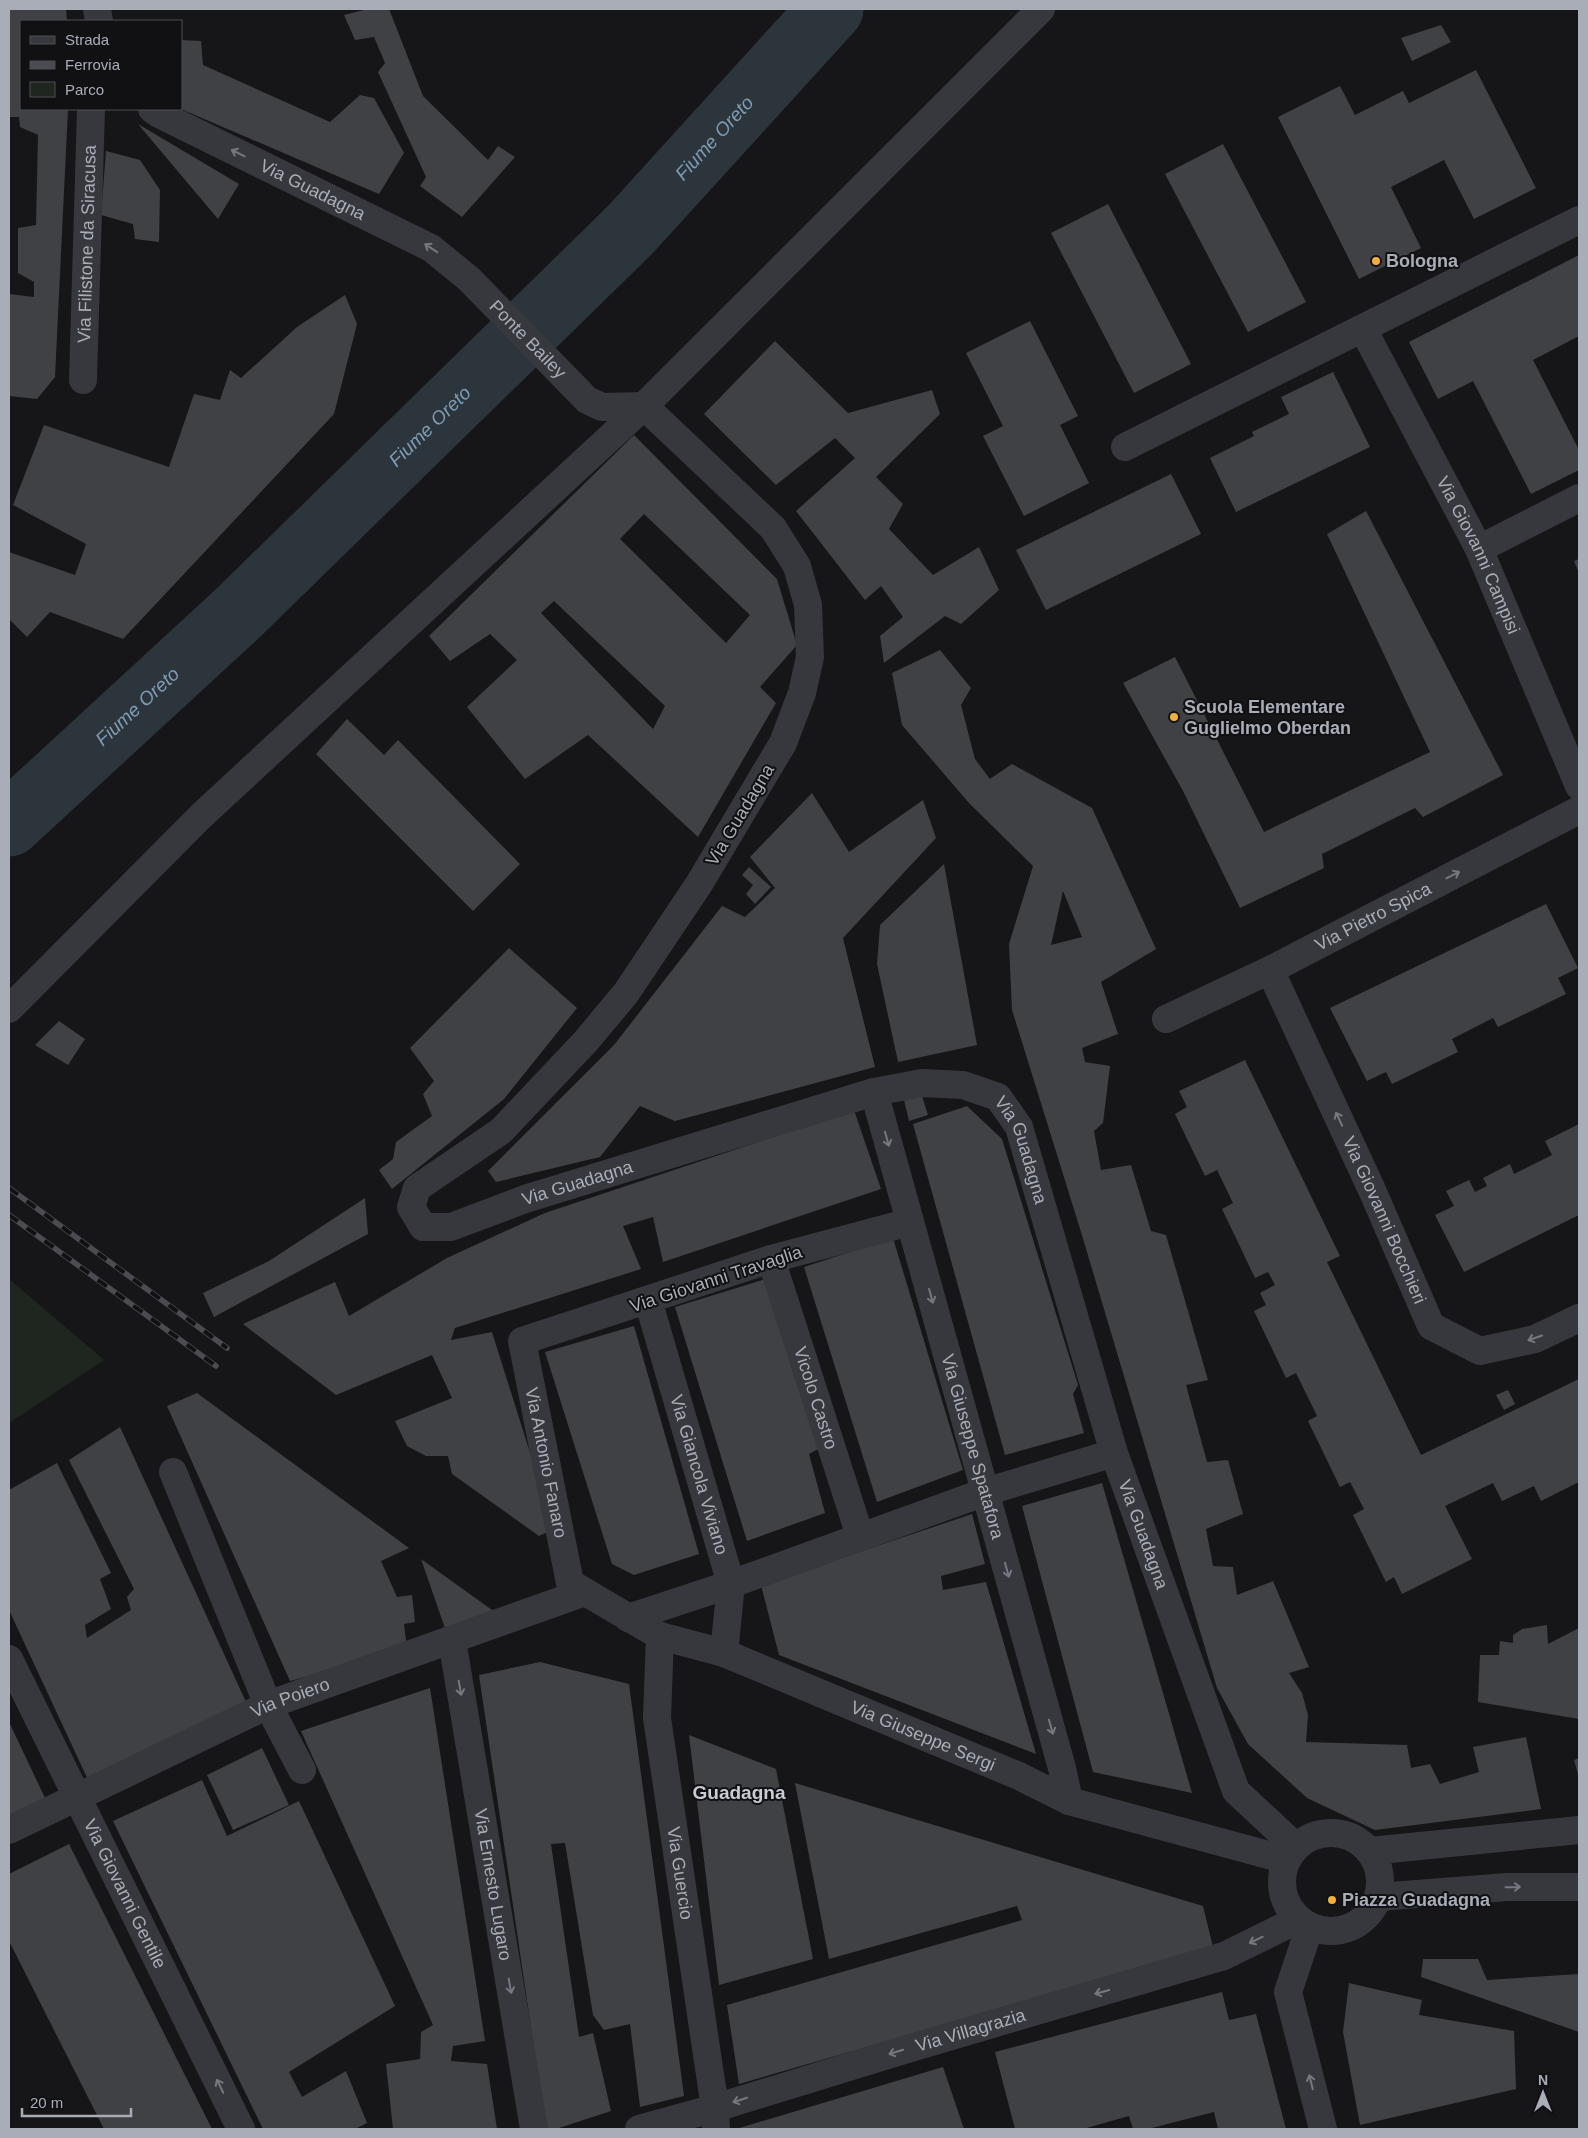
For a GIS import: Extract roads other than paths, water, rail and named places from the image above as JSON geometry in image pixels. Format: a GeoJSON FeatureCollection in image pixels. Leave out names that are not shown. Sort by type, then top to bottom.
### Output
{"type":"FeatureCollection","features":[{"type":"Feature","properties":{"kind":"street"},"geometry":{"type":"LineString","coordinates":[[9,1009],[201,816],[644,406],[1042,9]]}},
{"type":"Feature","properties":{"kind":"street","name":"Via Filistone da Siracusa"},"geometry":{"type":"LineString","coordinates":[[83,380],[91,110]]}},
{"type":"Feature","properties":{"kind":"street","name":"Via Guadagna"},"geometry":{"type":"LineString","coordinates":[[153,110],[431,248],[469,278]]}},
{"type":"Feature","properties":{"kind":"street"},"geometry":{"type":"LineString","coordinates":[[1124,447],[1579,220]]}},
{"type":"Feature","properties":{"kind":"street","name":"Ponte Bailey"},"geometry":{"type":"LineString","coordinates":[[469,278],[587,400],[602,407],[644,406]]}},
{"type":"Feature","properties":{"kind":"street","name":"Via Giovanni Campisi"},"geometry":{"type":"LineString","coordinates":[[1363,329],[1479,549],[1579,786]]}},
{"type":"Feature","properties":{"kind":"street","name":"Via Guadagna"},"geometry":{"type":"LineString","coordinates":[[644,406],[773,528],[798,566],[808,606],[810,657],[802,693],[778,751],[699,884],[626,993],[586,1041],[501,1131],[416,1188],[411,1207],[423,1227],[451,1227],[525,1198],[874,1092],[922,1083],[963,1084],[998,1097],[1019,1127],[1114,1452],[1236,1791],[1291,1854]]}},
{"type":"Feature","properties":{"kind":"street"},"geometry":{"type":"LineString","coordinates":[[1479,549],[1579,498]]}},
{"type":"Feature","properties":{"kind":"street","name":"Via Pietro Spica"},"geometry":{"type":"LineString","coordinates":[[1166,1019],[1270,970],[1579,810]]}},
{"type":"Feature","properties":{"kind":"street","name":"Via Giovanni Bocchieri"},"geometry":{"type":"LineString","coordinates":[[1270,970],[1372,1190],[1431,1326],[1480,1351],[1536,1339],[1579,1318]]}},
{"type":"Feature","properties":{"kind":"street","name":"Via Giuseppe Spatafora"},"geometry":{"type":"LineString","coordinates":[[874,1092],[1062,1768],[1069,1801]]}},
{"type":"Feature","properties":{"kind":"street","name":"Via Giovanni Travaglia"},"geometry":{"type":"LineString","coordinates":[[522,1341],[771,1260],[910,1222]]}},
{"type":"Feature","properties":{"kind":"street","name":"Vicolo Castro"},"geometry":{"type":"LineString","coordinates":[[771,1260],[860,1536]]}},
{"type":"Feature","properties":{"kind":"street","name":"Via Giancola Viviano"},"geometry":{"type":"LineString","coordinates":[[648,1300],[731,1584],[724,1653]]}},
{"type":"Feature","properties":{"kind":"street","name":"Via Antonio Fanaro"},"geometry":{"type":"LineString","coordinates":[[522,1341],[577,1588]]}},
{"type":"Feature","properties":{"kind":"street"},"geometry":{"type":"LineString","coordinates":[[628,1618],[731,1584],[985,1492],[1114,1452]]}},
{"type":"Feature","properties":{"kind":"street"},"geometry":{"type":"LineString","coordinates":[[173,1472],[268,1705],[302,1770]]}},
{"type":"Feature","properties":{"kind":"street","name":"Via Giuseppe Sergi"},"geometry":{"type":"LineString","coordinates":[[577,1588],[660,1636],[724,1653],[1019,1776],[1069,1801],[1291,1854]]}},
{"type":"Feature","properties":{"kind":"street","name":"Via Poiero"},"geometry":{"type":"LineString","coordinates":[[9,1830],[268,1705],[452,1640],[577,1588]]}},
{"type":"Feature","properties":{"kind":"street","name":"Via Guercio"},"geometry":{"type":"LineString","coordinates":[[660,1636],[657,1718],[715,2119]]}},
{"type":"Feature","properties":{"kind":"street","name":"Via Ernesto Lugaro"},"geometry":{"type":"LineString","coordinates":[[452,1640],[534,2129]]}},
{"type":"Feature","properties":{"kind":"street","name":"Via Giovanni Gentile"},"geometry":{"type":"LineString","coordinates":[[9,1659],[242,2129]]}},
{"type":"Feature","properties":{"kind":"street"},"geometry":{"type":"LineString","coordinates":[[1370,1851],[1577,1830]]}},
{"type":"Feature","properties":{"kind":"street"},"geometry":{"type":"LineString","coordinates":[[1326,1833],[1342,1834],[1358,1840],[1370,1851],[1378,1865],[1380,1882],[1378,1897],[1370,1911],[1359,1922],[1344,1928],[1328,1930],[1305,1922],[1289,1907],[1283,1892],[1282,1876],[1291,1854],[1310,1837],[1326,1833]]}},
{"type":"Feature","properties":{"kind":"street"},"geometry":{"type":"LineString","coordinates":[[1378,1897],[1507,1887],[1579,1887]]}},
{"type":"Feature","properties":{"kind":"street"},"geometry":{"type":"LineString","coordinates":[[1305,1922],[1288,1992],[1323,2129]]}},
{"type":"Feature","properties":{"kind":"street","name":"Via Villagrazia"},"geometry":{"type":"LineString","coordinates":[[639,2129],[715,2119],[916,2046],[1224,1956],[1305,1922]]}},
{"type":"Feature","properties":{"kind":"waterway","name":"Fiume Oreto"},"geometry":{"type":"LineString","coordinates":[[9,824],[236,615],[630,230],[831,9]]}},
{"type":"Feature","properties":{"kind":"railway"},"geometry":{"type":"LineString","coordinates":[[9,1188],[227,1348]]}},
{"type":"Feature","properties":{"kind":"railway"},"geometry":{"type":"LineString","coordinates":[[9,1215],[216,1366]]}},
{"type":"Feature","properties":{"kind":"place","name":"Bologna"},"geometry":{"type":"Point","coordinates":[1376,261]}},
{"type":"Feature","properties":{"kind":"place","name":"Scuola Elementare Guglielmo Oberdan"},"geometry":{"type":"Point","coordinates":[1174,717]}},
{"type":"Feature","properties":{"kind":"place","name":"Piazza Guadagna"},"geometry":{"type":"Point","coordinates":[1332,1900]}},
{"type":"Feature","properties":{"kind":"district","name":"Guadagna"},"geometry":{"type":"Point","coordinates":[739,1792]}}]}
